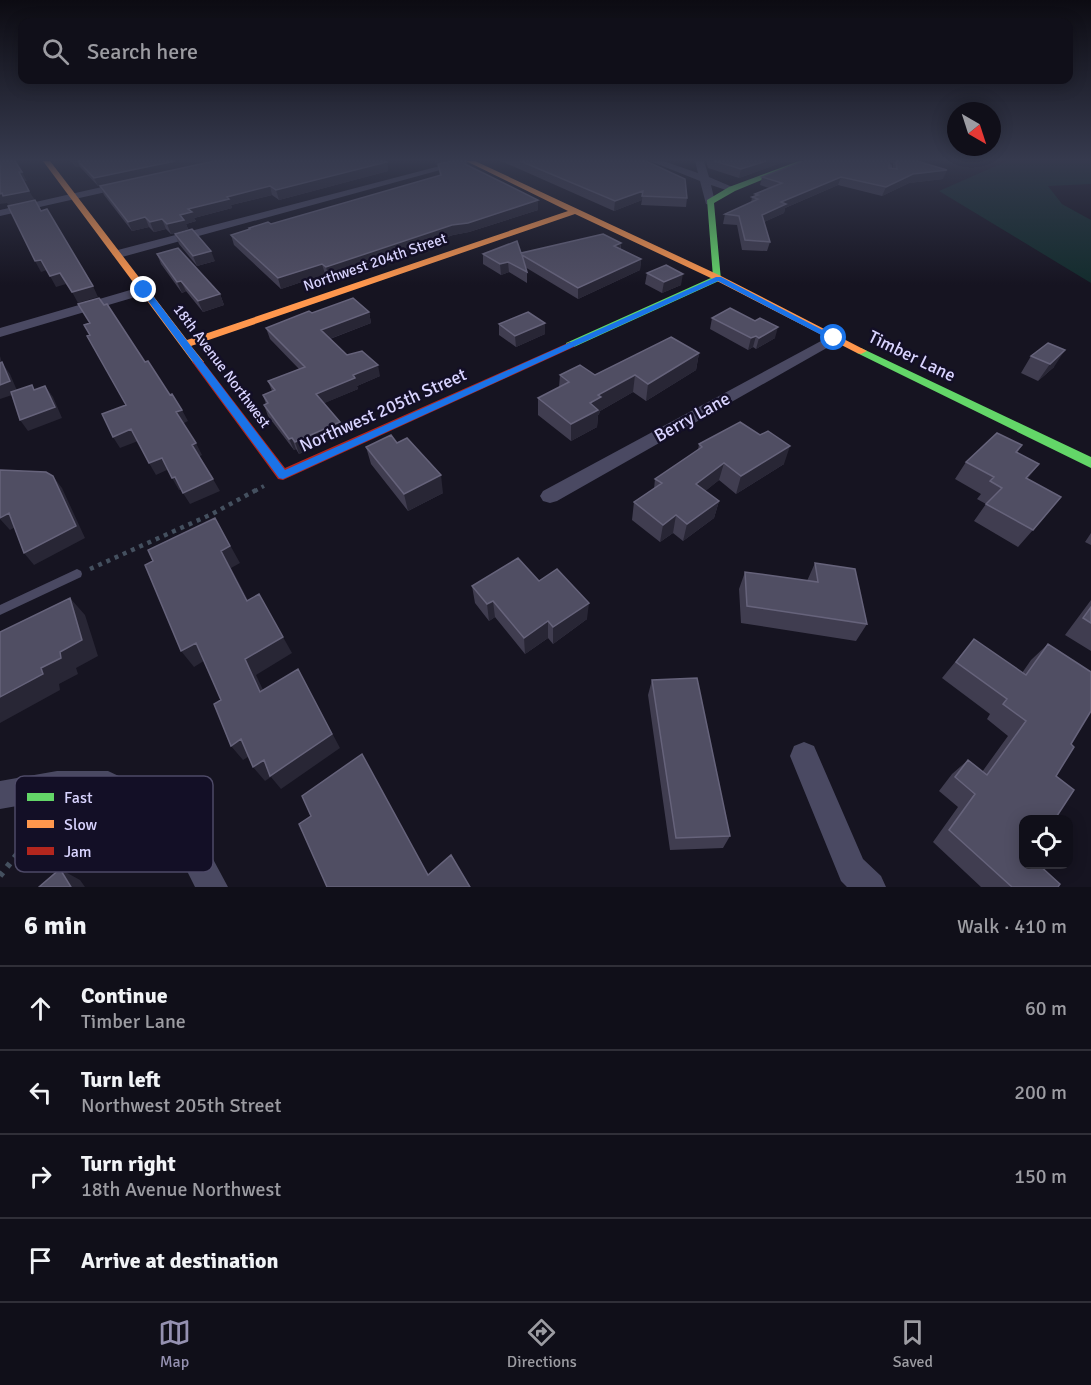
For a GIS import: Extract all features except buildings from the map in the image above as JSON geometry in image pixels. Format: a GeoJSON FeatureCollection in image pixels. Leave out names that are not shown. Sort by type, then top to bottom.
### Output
{"type":"FeatureCollection","features":[{"type":"Feature","properties":{"kind":"street"},"geometry":{"type":"LineString","coordinates":[[0,213],[46,202]]}},
{"type":"Feature","properties":{"kind":"street","name":"18th Avenue Northwest"},"geometry":{"type":"LineString","coordinates":[[79,202],[283,475]]}},
{"type":"Feature","properties":{"kind":"street"},"geometry":{"type":"LineString","coordinates":[[117,254],[310,202]]}},
{"type":"Feature","properties":{"kind":"street","name":"Timber Lane"},"geometry":{"type":"LineString","coordinates":[[559,202],[718,278],[834,338],[1091,463]]}},
{"type":"Feature","properties":{"kind":"street"},"geometry":{"type":"LineString","coordinates":[[710,202],[718,278]]}},
{"type":"Feature","properties":{"kind":"street","name":"Northwest 204th Street"},"geometry":{"type":"LineString","coordinates":[[185,344],[575,210]]}},
{"type":"Feature","properties":{"kind":"street","name":"Northwest 205th Street"},"geometry":{"type":"LineString","coordinates":[[283,475],[718,278]]}},
{"type":"Feature","properties":{"kind":"street"},"geometry":{"type":"LineString","coordinates":[[0,333],[144,290]]}},
{"type":"Feature","properties":{"kind":"street","name":"Berry Lane"},"geometry":{"type":"LineString","coordinates":[[550,496],[834,338]]}},
{"type":"Feature","properties":{"kind":"street"},"geometry":{"type":"LineString","coordinates":[[804,756],[852,870],[870,887]]}},
{"type":"Feature","properties":{"kind":"street"},"geometry":{"type":"LineString","coordinates":[[0,795],[15,792]]}},
{"type":"Feature","properties":{"kind":"street"},"geometry":{"type":"LineString","coordinates":[[204,872],[212,887]]}},
{"type":"Feature","properties":{"kind":"lane"},"geometry":{"type":"LineString","coordinates":[[0,610],[77,574]]}},
{"type":"Feature","properties":{"kind":"path"},"geometry":{"type":"LineString","coordinates":[[77,574],[212,513],[283,475]]}},
{"type":"Feature","properties":{"kind":"path"},"geometry":{"type":"LineString","coordinates":[[0,876],[15,857]]}},
{"type":"Feature","properties":{"kind":"green space"},"geometry":{"type":"Polygon","coordinates":[[[958,202],[1061,202],[1091,220],[1091,283],[958,202]]]}},
{"type":"Feature","properties":{"kind":"traffic: fast"},"geometry":{"type":"LineString","coordinates":[[710,202],[718,278]]}},
{"type":"Feature","properties":{"kind":"traffic: fast"},"geometry":{"type":"LineString","coordinates":[[570,345],[718,278]]}},
{"type":"Feature","properties":{"kind":"traffic: fast"},"geometry":{"type":"LineString","coordinates":[[861,351],[1091,463]]}},
{"type":"Feature","properties":{"kind":"traffic: slow"},"geometry":{"type":"LineString","coordinates":[[78,202],[198,362]]}},
{"type":"Feature","properties":{"kind":"traffic: slow"},"geometry":{"type":"LineString","coordinates":[[558,202],[718,278],[861,351]]}},
{"type":"Feature","properties":{"kind":"traffic: slow"},"geometry":{"type":"LineString","coordinates":[[185,344],[575,211]]}},
{"type":"Feature","properties":{"kind":"traffic: jam"},"geometry":{"type":"LineString","coordinates":[[198,362],[283,475],[570,345]]}},
{"type":"Feature","properties":{"kind":"route"},"geometry":{"type":"LineString","coordinates":[[144,290],[283,475],[718,278],[834,338]]}}]}
